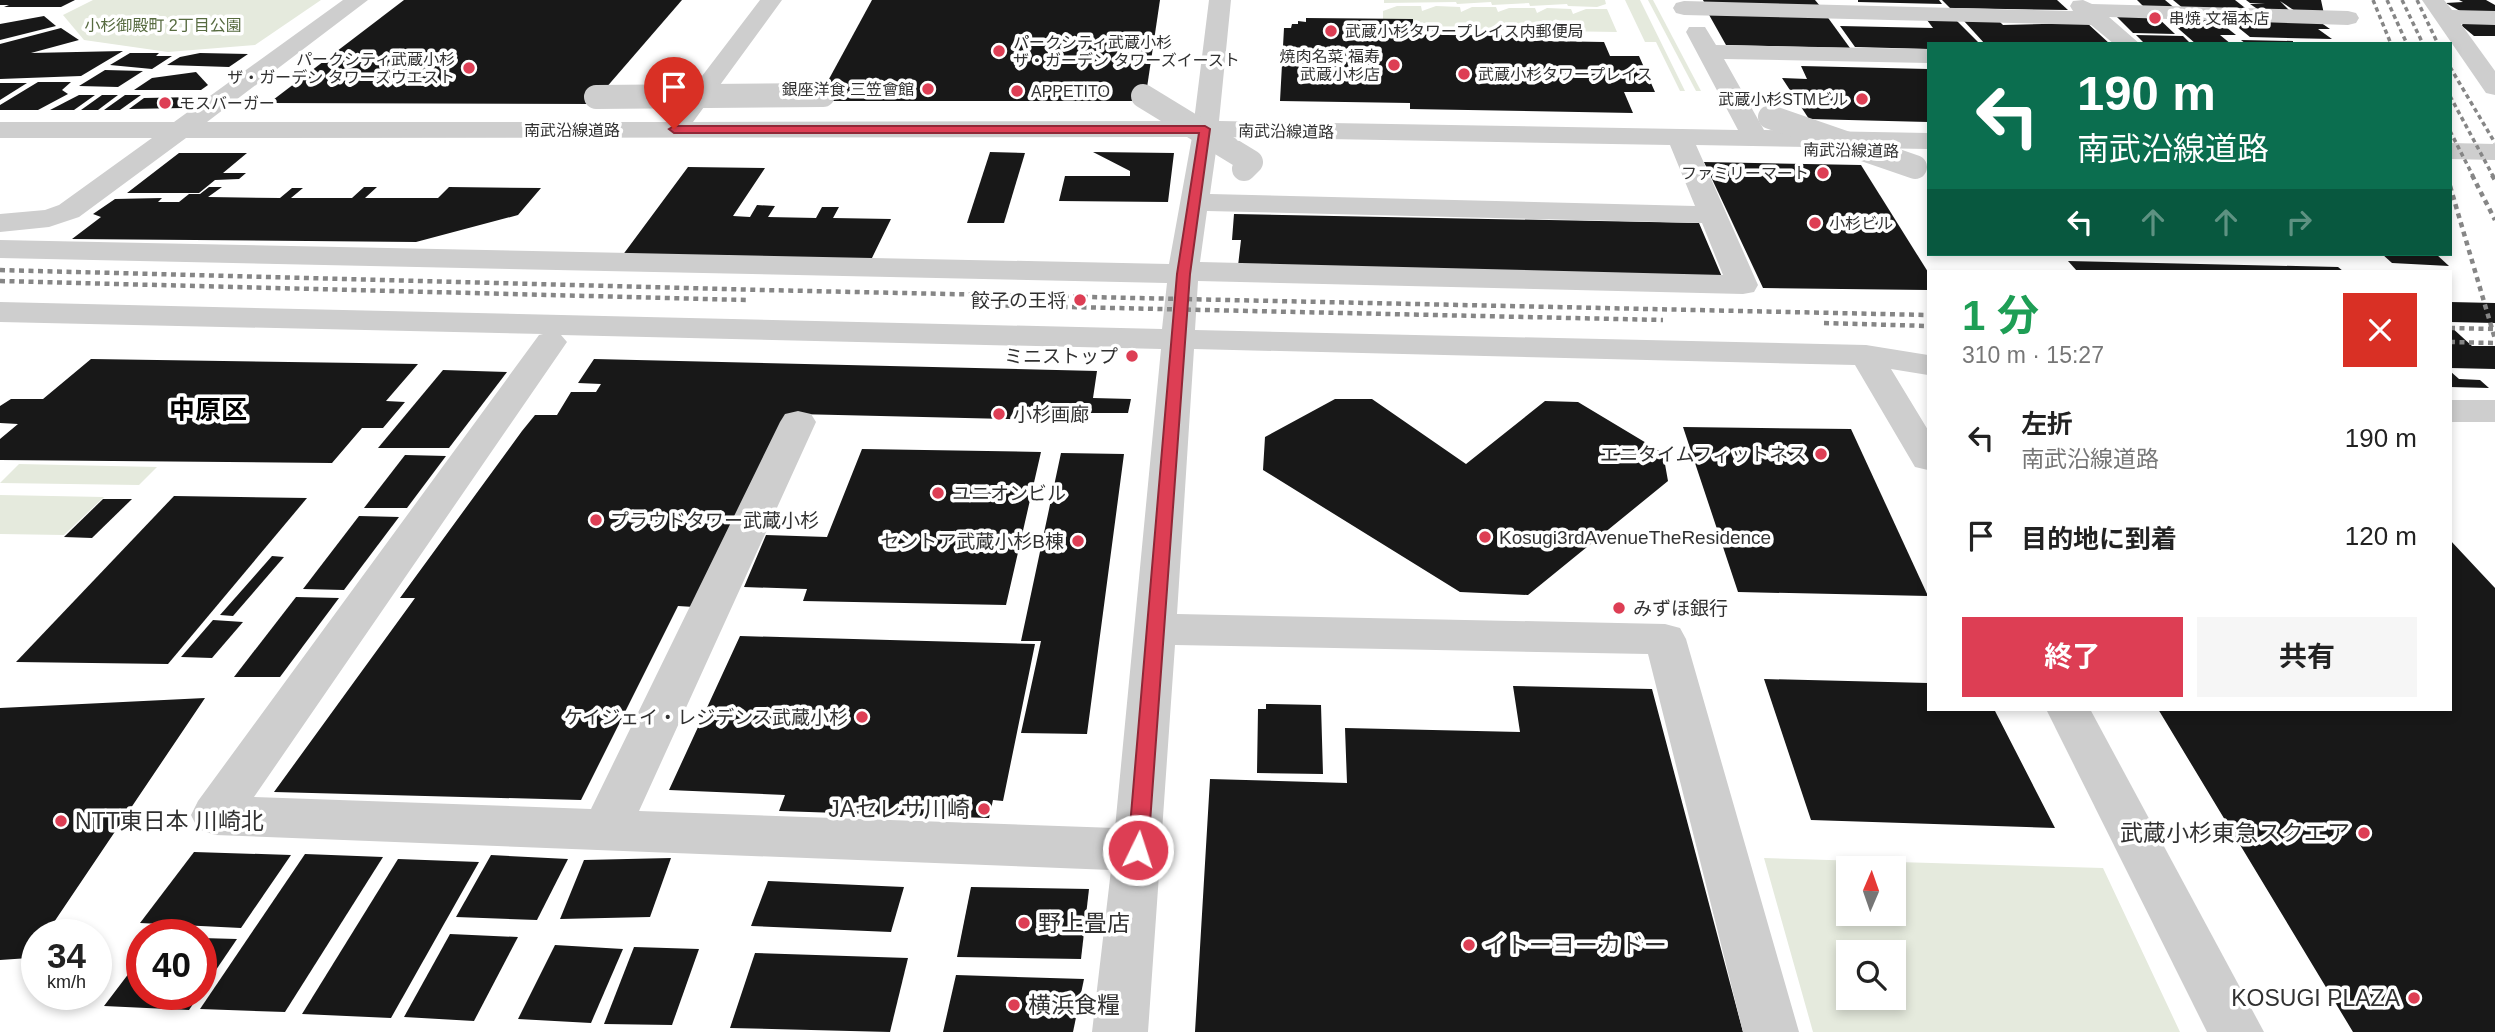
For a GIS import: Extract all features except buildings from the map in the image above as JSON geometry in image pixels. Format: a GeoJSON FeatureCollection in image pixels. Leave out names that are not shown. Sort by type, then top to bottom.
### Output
{"type":"FeatureCollection","features":[{"type":"Feature","properties":{"kind":"street"},"geometry":{"type":"LineString","coordinates":[[0,223],[49,218],[69,211],[357,0]]}},
{"type":"Feature","properties":{"kind":"street"},"geometry":{"type":"LineString","coordinates":[[674,129],[771,0]]}},
{"type":"Feature","properties":{"kind":"street"},"geometry":{"type":"LineString","coordinates":[[1120,1032],[1138,850],[1184,274],[1220,0]]}},
{"type":"Feature","properties":{"kind":"street"},"geometry":{"type":"LineString","coordinates":[[1922,159],[1763,127],[1708,52],[1682,4],[2344,9],[2357,42]]}},
{"type":"Feature","properties":{"kind":"street"},"geometry":{"type":"LineString","coordinates":[[2439,8],[2495,18]]}},
{"type":"Feature","properties":{"kind":"street"},"geometry":{"type":"LineString","coordinates":[[2439,8],[2485,59],[2495,88]]}},
{"type":"Feature","properties":{"kind":"street"},"geometry":{"type":"LineString","coordinates":[[2085,9],[2126,42]]}},
{"type":"Feature","properties":{"kind":"street"},"geometry":{"type":"LineString","coordinates":[[1708,52],[1927,56]]}},
{"type":"Feature","properties":{"kind":"street"},"geometry":{"type":"LineString","coordinates":[[596,97],[823,95]]}},
{"type":"Feature","properties":{"kind":"street"},"geometry":{"type":"LineString","coordinates":[[1150,104],[1250,159]]}},
{"type":"Feature","properties":{"kind":"street","name":"南武沿線道路"},"geometry":{"type":"LineString","coordinates":[[1681,141],[1763,127],[1927,141]]}},
{"type":"Feature","properties":{"kind":"street","name":"南武沿線道路"},"geometry":{"type":"LineString","coordinates":[[0,130],[1205,129],[1681,141],[1922,159]]}},
{"type":"Feature","properties":{"kind":"street"},"geometry":{"type":"LineString","coordinates":[[0,249],[1184,274],[1206,271],[1742,285],[1681,141]]}},
{"type":"Feature","properties":{"kind":"street"},"geometry":{"type":"LineString","coordinates":[[2452,151],[2495,152]]}},
{"type":"Feature","properties":{"kind":"street"},"geometry":{"type":"LineString","coordinates":[[2452,162],[2495,163]]}},
{"type":"Feature","properties":{"kind":"street"},"geometry":{"type":"LineString","coordinates":[[1195,202],[1713,215]]}},
{"type":"Feature","properties":{"kind":"street"},"geometry":{"type":"LineString","coordinates":[[0,312],[1866,355],[1927,365]]}},
{"type":"Feature","properties":{"kind":"street"},"geometry":{"type":"LineString","coordinates":[[551,342],[215,816],[1138,850]]}},
{"type":"Feature","properties":{"kind":"street"},"geometry":{"type":"LineString","coordinates":[[1866,355],[1927,457]]}},
{"type":"Feature","properties":{"kind":"street"},"geometry":{"type":"LineString","coordinates":[[2452,411],[2495,411]]}},
{"type":"Feature","properties":{"kind":"street"},"geometry":{"type":"LineString","coordinates":[[605,831],[798,422]]}},
{"type":"Feature","properties":{"kind":"street"},"geometry":{"type":"LineString","coordinates":[[1154,629],[1665,639],[1771,1032]]}},
{"type":"Feature","properties":{"kind":"street"},"geometry":{"type":"LineString","coordinates":[[2069,711],[2236,1032]]}},
{"type":"Feature","properties":{"kind":"green space","name":"小杉御殿町 2丁目公園"},"geometry":{"type":"Polygon","coordinates":[[[93,0],[321,0],[255,45],[168,52],[84,40],[63,15],[93,0]]]}},
{"type":"Feature","properties":{"kind":"green space"},"geometry":{"type":"Polygon","coordinates":[[[1384,0],[1605,0],[1606,4],[1597,7],[1567,4],[1530,6],[1529,3],[1492,5],[1491,2],[1384,3],[1384,0]]]}},
{"type":"Feature","properties":{"kind":"green space"},"geometry":{"type":"Polygon","coordinates":[[[1625,0],[1640,0],[1685,91],[1680,91],[1656,42],[1645,42],[1625,0]]]}},
{"type":"Feature","properties":{"kind":"green space"},"geometry":{"type":"Polygon","coordinates":[[[1648,0],[1653,0],[1701,91],[1696,91],[1648,0]]]}},
{"type":"Feature","properties":{"kind":"green space"},"geometry":{"type":"Polygon","coordinates":[[[1397,6],[1421,6],[1422,11],[1436,6],[1460,7],[1461,12],[1472,7],[1496,7],[1498,12],[1509,8],[1535,8],[1537,13],[1547,8],[1571,9],[1573,14],[1586,9],[1607,9],[1617,32],[1430,29],[1413,23],[1412,19],[1383,19],[1383,11],[1397,6]]]}},
{"type":"Feature","properties":{"kind":"green space"},"geometry":{"type":"Polygon","coordinates":[[[19,464],[157,467],[139,485],[0,483],[19,464]]]}},
{"type":"Feature","properties":{"kind":"green space"},"geometry":{"type":"Polygon","coordinates":[[[0,495],[104,497],[64,535],[0,534],[0,495]]]}},
{"type":"Feature","properties":{"kind":"green space"},"geometry":{"type":"Polygon","coordinates":[[[1764,858],[1836,860],[1836,926],[1906,926],[1906,862],[2103,868],[2180,1032],[1813,1032],[1764,858]]]}},
{"type":"Feature","properties":{"kind":"railway"},"geometry":{"type":"LineString","coordinates":[[2373,0],[2390,42]]}},
{"type":"Feature","properties":{"kind":"railway"},"geometry":{"type":"LineString","coordinates":[[2387,0],[2406,42]]}},
{"type":"Feature","properties":{"kind":"railway"},"geometry":{"type":"LineString","coordinates":[[2402,0],[2422,42]]}},
{"type":"Feature","properties":{"kind":"railway"},"geometry":{"type":"LineString","coordinates":[[2417,0],[2437,42]]}},
{"type":"Feature","properties":{"kind":"railway"},"geometry":{"type":"LineString","coordinates":[[2452,70],[2495,143]]}},
{"type":"Feature","properties":{"kind":"railway"},"geometry":{"type":"LineString","coordinates":[[2452,100],[2493,176]]}},
{"type":"Feature","properties":{"kind":"railway"},"geometry":{"type":"LineString","coordinates":[[2452,135],[2473,176]]}},
{"type":"Feature","properties":{"kind":"railway"},"geometry":{"type":"LineString","coordinates":[[2472,175],[2495,220]]}},
{"type":"Feature","properties":{"kind":"railway"},"geometry":{"type":"LineString","coordinates":[[2492,175],[2495,180]]}},
{"type":"Feature","properties":{"kind":"railway"},"geometry":{"type":"LineString","coordinates":[[2452,193],[2492,329]]}},
{"type":"Feature","properties":{"kind":"railway"},"geometry":{"type":"LineString","coordinates":[[0,270],[762,290],[1927,315]]}},
{"type":"Feature","properties":{"kind":"railway"},"geometry":{"type":"LineString","coordinates":[[0,281],[746,300]]}},
{"type":"Feature","properties":{"kind":"railway"},"geometry":{"type":"LineString","coordinates":[[977,305],[1663,320]]}},
{"type":"Feature","properties":{"kind":"railway"},"geometry":{"type":"LineString","coordinates":[[1824,323],[1927,326]]}},
{"type":"Feature","properties":{"kind":"railway"},"geometry":{"type":"LineString","coordinates":[[2452,328],[2492,329]]}},
{"type":"Feature","properties":{"kind":"railway"},"geometry":{"type":"LineString","coordinates":[[2492,329],[2495,339]]}},
{"type":"Feature","properties":{"kind":"railway"},"geometry":{"type":"LineString","coordinates":[[2452,342],[2495,343]]}},
{"type":"Feature","properties":{"kind":"place","name":"串焼 文福本店"},"geometry":{"type":"Point","coordinates":[2155,18]}},
{"type":"Feature","properties":{"kind":"place","name":"武蔵小杉タワープレイス内郵便局"},"geometry":{"type":"Point","coordinates":[1331,31]}},
{"type":"Feature","properties":{"kind":"place","name":"パークシティ武蔵小杉 ザ・ガーデン タワーズイースト"},"geometry":{"type":"Point","coordinates":[999,51]}},
{"type":"Feature","properties":{"kind":"place","name":"焼肉名菜 福寿 武蔵小杉店"},"geometry":{"type":"Point","coordinates":[1394,65]}},
{"type":"Feature","properties":{"kind":"place","name":"パークシティ武蔵小杉 ザ・ガーデン タワーズウエスト"},"geometry":{"type":"Point","coordinates":[469,68]}},
{"type":"Feature","properties":{"kind":"place","name":"武蔵小杉タワープレイス"},"geometry":{"type":"Point","coordinates":[1464,74]}},
{"type":"Feature","properties":{"kind":"place","name":"銀座洋食 三笠會館"},"geometry":{"type":"Point","coordinates":[928,89]}},
{"type":"Feature","properties":{"kind":"place","name":"APPETITO"},"geometry":{"type":"Point","coordinates":[1017,91]}},
{"type":"Feature","properties":{"kind":"place","name":"武蔵小杉STMビル"},"geometry":{"type":"Point","coordinates":[1862,99]}},
{"type":"Feature","properties":{"kind":"place","name":"モスバーガー"},"geometry":{"type":"Point","coordinates":[165,103]}},
{"type":"Feature","properties":{"kind":"place","name":"ファミリーマート"},"geometry":{"type":"Point","coordinates":[1823,173]}},
{"type":"Feature","properties":{"kind":"place","name":"小杉ビル"},"geometry":{"type":"Point","coordinates":[1815,223]}},
{"type":"Feature","properties":{"kind":"place","name":"餃子の王将"},"geometry":{"type":"Point","coordinates":[1080,300]}},
{"type":"Feature","properties":{"kind":"place","name":"ミニストップ"},"geometry":{"type":"Point","coordinates":[1132,356]}},
{"type":"Feature","properties":{"kind":"place","name":"小杉画廊"},"geometry":{"type":"Point","coordinates":[999,414]}},
{"type":"Feature","properties":{"kind":"place","name":"エニタイムフィットネス"},"geometry":{"type":"Point","coordinates":[1821,454]}},
{"type":"Feature","properties":{"kind":"place","name":"ユニオンビル"},"geometry":{"type":"Point","coordinates":[938,493]}},
{"type":"Feature","properties":{"kind":"place","name":"プラウドタワー武蔵小杉"},"geometry":{"type":"Point","coordinates":[596,520]}},
{"type":"Feature","properties":{"kind":"place","name":"Kosugi3rdAvenueTheResidence"},"geometry":{"type":"Point","coordinates":[1485,537]}},
{"type":"Feature","properties":{"kind":"place","name":"セントア武蔵小杉B棟"},"geometry":{"type":"Point","coordinates":[1078,541]}},
{"type":"Feature","properties":{"kind":"place","name":"みずほ銀行"},"geometry":{"type":"Point","coordinates":[1619,608]}},
{"type":"Feature","properties":{"kind":"place","name":"ケイジェイ・レジデンス武蔵小杉"},"geometry":{"type":"Point","coordinates":[862,717]}},
{"type":"Feature","properties":{"kind":"place","name":"JAセレサ川崎"},"geometry":{"type":"Point","coordinates":[984,809]}},
{"type":"Feature","properties":{"kind":"place","name":"NTT東日本 川崎北"},"geometry":{"type":"Point","coordinates":[61,821]}},
{"type":"Feature","properties":{"kind":"place","name":"武蔵小杉東急スクエア"},"geometry":{"type":"Point","coordinates":[2364,833]}},
{"type":"Feature","properties":{"kind":"place","name":"野上畳店"},"geometry":{"type":"Point","coordinates":[1024,923]}},
{"type":"Feature","properties":{"kind":"place","name":"イトーヨーカドー"},"geometry":{"type":"Point","coordinates":[1469,945]}},
{"type":"Feature","properties":{"kind":"place","name":"KOSUGI PLAZA"},"geometry":{"type":"Point","coordinates":[2414,998]}},
{"type":"Feature","properties":{"kind":"place","name":"横浜食糧"},"geometry":{"type":"Point","coordinates":[1014,1005]}},
{"type":"Feature","properties":{"kind":"district","name":"中原区"},"geometry":{"type":"Point","coordinates":[208,410]}},
{"type":"Feature","properties":{"kind":"route"},"geometry":{"type":"LineString","coordinates":[[674,129],[1205,129],[1184,274],[1138,850]]}}]}
